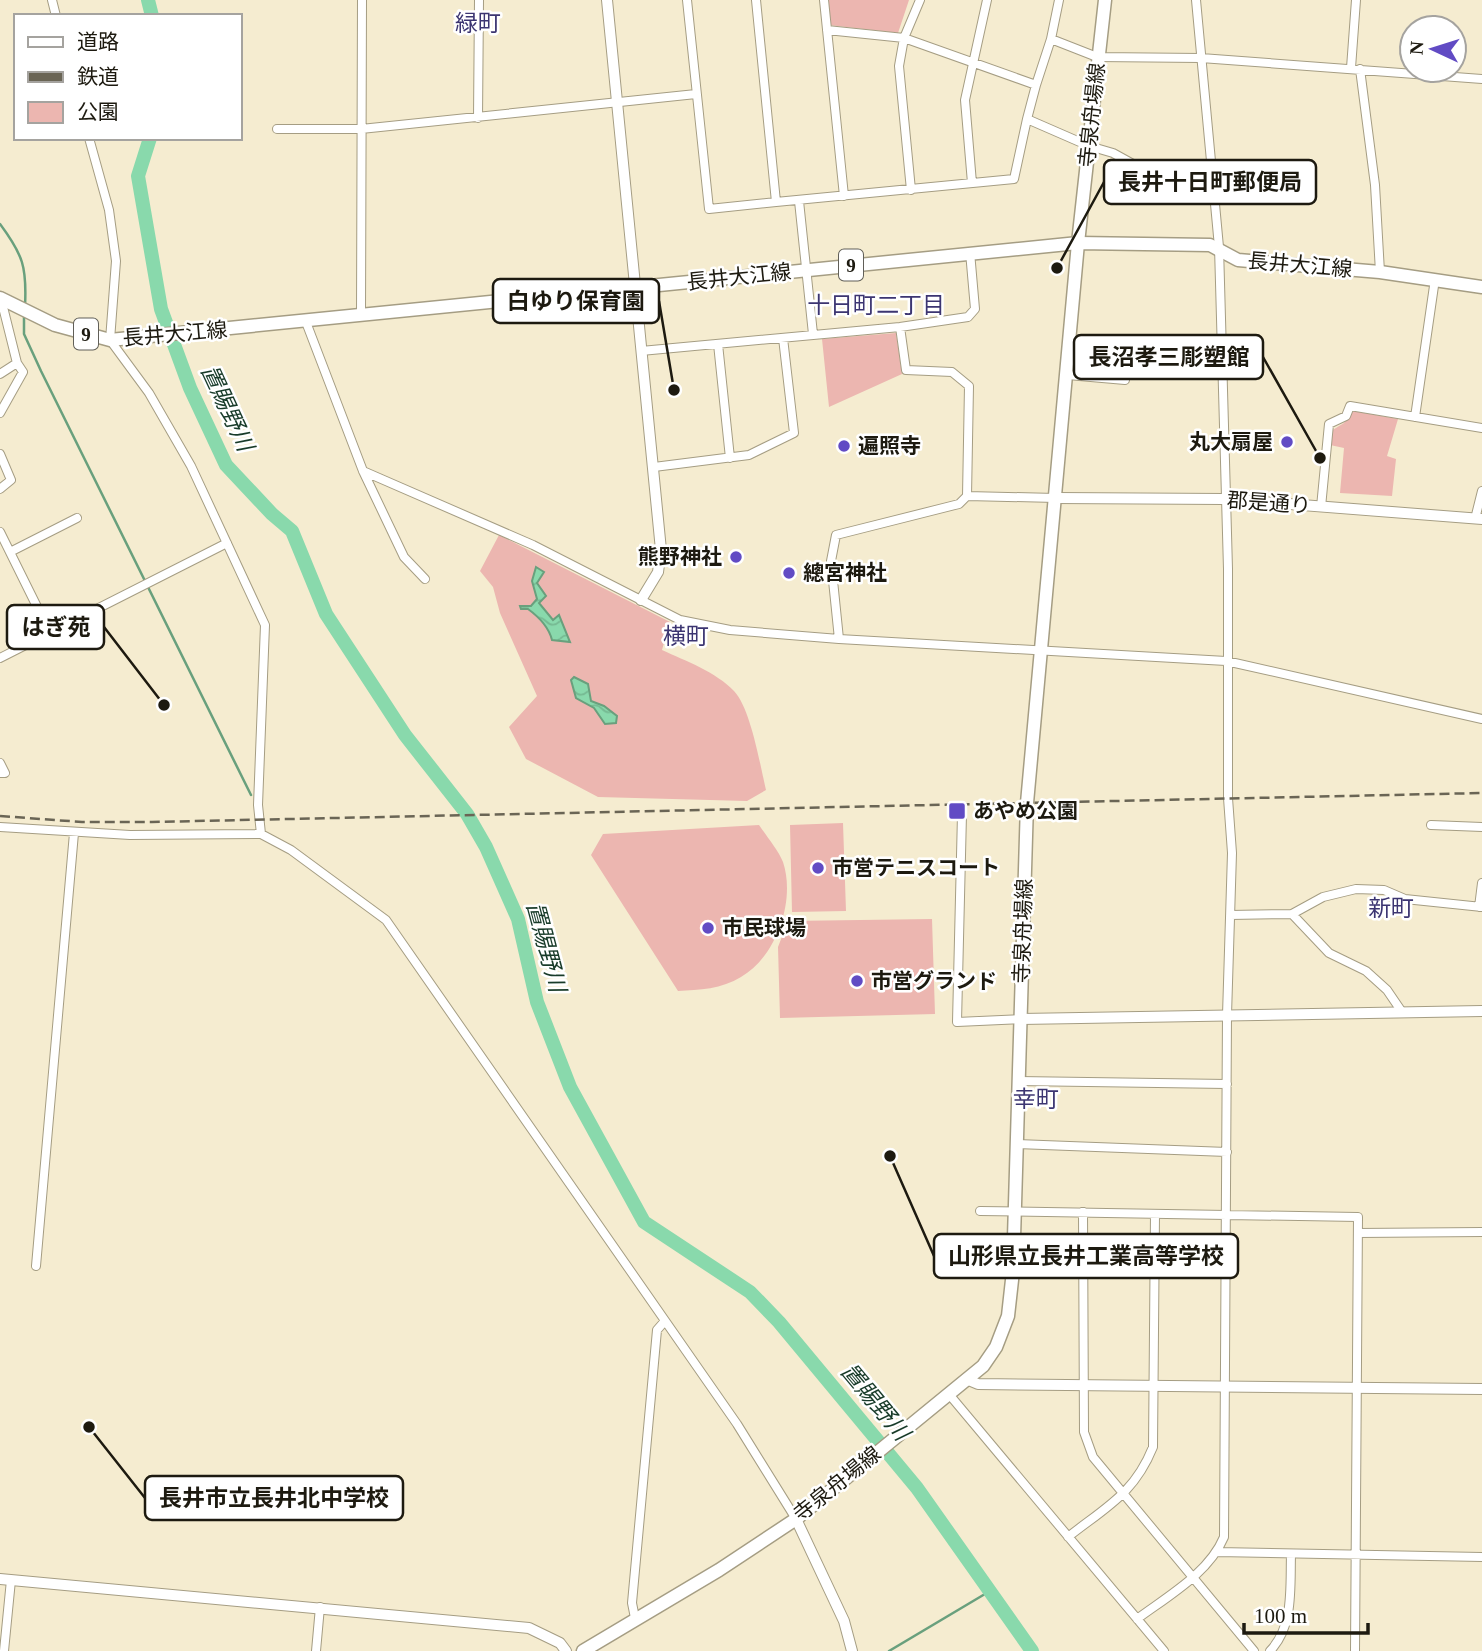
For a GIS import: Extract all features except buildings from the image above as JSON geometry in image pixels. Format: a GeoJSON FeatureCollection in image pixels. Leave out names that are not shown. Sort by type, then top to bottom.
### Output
{"type":"FeatureCollection","features":[{"type":"Feature","properties":{"kind":"main road","name":"寺泉舟場線"},"geometry":{"type":"LineString","coordinates":[[583,1651],[719,1570],[799,1516],[983,1366],[996,1347],[1008,1316],[1015,1211],[1027,803],[1078,243],[1105,0]]}},
{"type":"Feature","properties":{"kind":"main road","name":"長井大江線"},"geometry":{"type":"LineString","coordinates":[[0,299],[55,325],[110,340],[1078,243],[1219,247],[1238,260],[1380,272],[1482,287]]}},
{"type":"Feature","properties":{"kind":"street"},"geometry":{"type":"LineString","coordinates":[[361,314],[362,0]]}},
{"type":"Feature","properties":{"kind":"street"},"geometry":{"type":"LineString","coordinates":[[478,118],[479,0]]}},
{"type":"Feature","properties":{"kind":"street"},"geometry":{"type":"LineString","coordinates":[[607,0],[661,551],[658,572],[641,600]]}},
{"type":"Feature","properties":{"kind":"street"},"geometry":{"type":"LineString","coordinates":[[687,0],[709,209],[1014,179],[1035,85],[1051,39],[1059,0]]}},
{"type":"Feature","properties":{"kind":"street"},"geometry":{"type":"LineString","coordinates":[[756,0],[776,202]]}},
{"type":"Feature","properties":{"kind":"street"},"geometry":{"type":"LineString","coordinates":[[824,0],[844,196]]}},
{"type":"Feature","properties":{"kind":"street"},"geometry":{"type":"LineString","coordinates":[[912,190],[899,66],[904,38],[920,0]]}},
{"type":"Feature","properties":{"kind":"street"},"geometry":{"type":"LineString","coordinates":[[972,183],[965,100],[986,0]]}},
{"type":"Feature","properties":{"kind":"street"},"geometry":{"type":"LineString","coordinates":[[1137,1619],[1193,1577],[1217,1552],[1224,1537],[1227,1015],[1232,853],[1228,798],[1219,247],[1196,0]]}},
{"type":"Feature","properties":{"kind":"street"},"geometry":{"type":"LineString","coordinates":[[1356,0],[1356,69],[1375,185],[1380,272]]}},
{"type":"Feature","properties":{"kind":"street"},"geometry":{"type":"LineString","coordinates":[[827,30],[904,38],[1035,85]]}},
{"type":"Feature","properties":{"kind":"street"},"geometry":{"type":"LineString","coordinates":[[1051,39],[1097,57],[1201,58],[1482,79]]}},
{"type":"Feature","properties":{"kind":"street"},"geometry":{"type":"LineString","coordinates":[[277,129],[361,129],[696,94]]}},
{"type":"Feature","properties":{"kind":"street"},"geometry":{"type":"LineString","coordinates":[[1027,120],[1112,153],[1142,169],[1214,191]]}},
{"type":"Feature","properties":{"kind":"street"},"geometry":{"type":"LineString","coordinates":[[90,140],[109,210],[116,261],[110,340],[149,393],[185,456],[265,625],[258,805],[261,834]]}},
{"type":"Feature","properties":{"kind":"street"},"geometry":{"type":"LineString","coordinates":[[799,201],[813,334]]}},
{"type":"Feature","properties":{"kind":"street"},"geometry":{"type":"LineString","coordinates":[[641,351],[900,327],[968,317],[975,309],[970,252]]}},
{"type":"Feature","properties":{"kind":"street"},"geometry":{"type":"LineString","coordinates":[[1415,417],[1435,279]]}},
{"type":"Feature","properties":{"kind":"street"},"geometry":{"type":"LineString","coordinates":[[0,299],[17,363],[23,372],[0,413]]}},
{"type":"Feature","properties":{"kind":"street"},"geometry":{"type":"LineString","coordinates":[[306,322],[363,471],[404,557],[425,579]]}},
{"type":"Feature","properties":{"kind":"street"},"geometry":{"type":"LineString","coordinates":[[839,639],[831,561],[836,535],[960,504],[967,496],[969,386],[952,372],[906,370],[900,327]]}},
{"type":"Feature","properties":{"kind":"street"},"geometry":{"type":"LineString","coordinates":[[654,467],[749,455],[794,432],[783,338]]}},
{"type":"Feature","properties":{"kind":"street"},"geometry":{"type":"LineString","coordinates":[[718,344],[730,458]]}},
{"type":"Feature","properties":{"kind":"street"},"geometry":{"type":"LineString","coordinates":[[0,374],[17,363]]}},
{"type":"Feature","properties":{"kind":"street"},"geometry":{"type":"LineString","coordinates":[[1068,375],[1125,380]]}},
{"type":"Feature","properties":{"kind":"street"},"geometry":{"type":"LineString","coordinates":[[1321,507],[1329,424],[1346,416],[1350,406],[1482,428]]}},
{"type":"Feature","properties":{"kind":"street"},"geometry":{"type":"LineString","coordinates":[[0,454],[11,480],[0,489]]}},
{"type":"Feature","properties":{"kind":"street"},"geometry":{"type":"LineString","coordinates":[[363,471],[533,545],[680,620],[693,623],[730,630],[839,639],[1226,661],[1482,719]]}},
{"type":"Feature","properties":{"kind":"street"},"geometry":{"type":"LineString","coordinates":[[1479,519],[1482,491]]}},
{"type":"Feature","properties":{"kind":"street"},"geometry":{"type":"LineString","coordinates":[[967,496],[1056,498]]}},
{"type":"Feature","properties":{"kind":"street","name":"郡是通り"},"geometry":{"type":"LineString","coordinates":[[1056,498],[1224,499],[1479,519]]}},
{"type":"Feature","properties":{"kind":"street"},"geometry":{"type":"LineString","coordinates":[[10,552],[77,518]]}},
{"type":"Feature","properties":{"kind":"street"},"geometry":{"type":"LineString","coordinates":[[0,532],[50,633]]}},
{"type":"Feature","properties":{"kind":"street"},"geometry":{"type":"LineString","coordinates":[[0,658],[227,543]]}},
{"type":"Feature","properties":{"kind":"street"},"geometry":{"type":"LineString","coordinates":[[0,763],[5,773],[0,773]]}},
{"type":"Feature","properties":{"kind":"street"},"geometry":{"type":"LineString","coordinates":[[962,814],[957,1022],[1021,1018],[1482,1011]]}},
{"type":"Feature","properties":{"kind":"street"},"geometry":{"type":"LineString","coordinates":[[1431,825],[1482,827]]}},
{"type":"Feature","properties":{"kind":"street"},"geometry":{"type":"LineString","coordinates":[[0,827],[74,833],[261,834],[291,850],[386,920],[799,1516],[844,1621],[852,1651]]}},
{"type":"Feature","properties":{"kind":"street"},"geometry":{"type":"LineString","coordinates":[[37,1266],[74,833]]}},
{"type":"Feature","properties":{"kind":"street"},"geometry":{"type":"LineString","coordinates":[[1230,915],[1292,914],[1323,897],[1356,890],[1384,890],[1405,899],[1481,907],[1482,883]]}},
{"type":"Feature","properties":{"kind":"street"},"geometry":{"type":"LineString","coordinates":[[1292,914],[1329,953],[1366,971],[1387,990],[1402,1012]]}},
{"type":"Feature","properties":{"kind":"street"},"geometry":{"type":"LineString","coordinates":[[1018,1081],[1227,1084]]}},
{"type":"Feature","properties":{"kind":"street"},"geometry":{"type":"LineString","coordinates":[[1017,1144],[1227,1152]]}},
{"type":"Feature","properties":{"kind":"street"},"geometry":{"type":"LineString","coordinates":[[980,1211],[1358,1217],[1355,1651]]}},
{"type":"Feature","properties":{"kind":"street"},"geometry":{"type":"LineString","coordinates":[[1083,1212],[1084,1432],[1093,1457],[1254,1651]]}},
{"type":"Feature","properties":{"kind":"street"},"geometry":{"type":"LineString","coordinates":[[1068,1537],[1125,1493],[1142,1473],[1153,1447],[1155,1214]]}},
{"type":"Feature","properties":{"kind":"street"},"geometry":{"type":"LineString","coordinates":[[1358,1233],[1482,1232]]}},
{"type":"Feature","properties":{"kind":"street"},"geometry":{"type":"LineString","coordinates":[[635,1618],[632,1603],[657,1330],[664,1322]]}},
{"type":"Feature","properties":{"kind":"street"},"geometry":{"type":"LineString","coordinates":[[966,1379],[978,1384],[1482,1390]]}},
{"type":"Feature","properties":{"kind":"street"},"geometry":{"type":"LineString","coordinates":[[944,1396],[1164,1651]]}},
{"type":"Feature","properties":{"kind":"street"},"geometry":{"type":"LineString","coordinates":[[1217,1552],[1482,1558]]}},
{"type":"Feature","properties":{"kind":"street"},"geometry":{"type":"LineString","coordinates":[[1270,1651],[1279,1642],[1287,1619],[1291,1555]]}},
{"type":"Feature","properties":{"kind":"street"},"geometry":{"type":"LineString","coordinates":[[4,1651],[5,1579],[529,1629],[560,1643],[566,1651]]}},
{"type":"Feature","properties":{"kind":"street"},"geometry":{"type":"LineString","coordinates":[[316,1651],[320,1607]]}},
{"type":"Feature","properties":{"kind":"green space"},"geometry":{"type":"Polygon","coordinates":[[[826,0],[909,0],[898,33],[829,25],[826,0]]]}},
{"type":"Feature","properties":{"kind":"green space"},"geometry":{"type":"Polygon","coordinates":[[[896,333],[902,374],[829,407],[822,339],[896,333]]]}},
{"type":"Feature","properties":{"kind":"green space"},"geometry":{"type":"Polygon","coordinates":[[[1353,411],[1398,419],[1387,456],[1396,459],[1392,496],[1340,493],[1344,448],[1330,445],[1331,431],[1344,423],[1353,411]]]}},
{"type":"Feature","properties":{"kind":"green space"},"geometry":{"type":"Polygon","coordinates":[[[499,535],[670,622],[662,650],[719,678],[740,699],[754,738],[766,790],[747,801],[598,797],[526,759],[509,727],[537,696],[500,613],[493,587],[480,571],[499,535]]]}},
{"type":"Feature","properties":{"kind":"green space","name":"市営テニスコート"},"geometry":{"type":"Polygon","coordinates":[[[843,823],[846,911],[792,912],[790,825],[843,823]]]}},
{"type":"Feature","properties":{"kind":"green space","name":"市民球場"},"geometry":{"type":"Polygon","coordinates":[[[759,825],[781,857],[786,877],[785,910],[773,942],[753,968],[734,981],[710,988],[678,991],[591,855],[603,834],[759,825]]]}},
{"type":"Feature","properties":{"kind":"green space","name":"市営グランド"},"geometry":{"type":"Polygon","coordinates":[[[932,919],[935,1014],[780,1018],[778,947],[788,921],[932,919]]]}},
{"type":"Feature","properties":{"kind":"water"},"geometry":{"type":"Polygon","coordinates":[[[536,567],[544,572],[537,583],[546,596],[539,603],[553,620],[559,615],[570,642],[552,640],[540,619],[528,609],[521,609],[520,606],[531,606],[537,599],[532,581],[536,567]]]}},
{"type":"Feature","properties":{"kind":"water"},"geometry":{"type":"Polygon","coordinates":[[[574,677],[588,684],[591,701],[604,706],[617,716],[616,723],[605,724],[594,708],[576,698],[571,680],[574,677]]]}},
{"type":"Feature","properties":{"kind":"waterway","name":"置賜野川"},"geometry":{"type":"LineString","coordinates":[[148,0],[152,14]]}},
{"type":"Feature","properties":{"kind":"waterway","name":"置賜野川"},"geometry":{"type":"LineString","coordinates":[[149,140],[138,176],[161,309],[190,388],[226,465],[272,514],[292,531],[326,614],[405,735],[467,814],[486,847],[518,919],[537,1002],[570,1087],[644,1222],[750,1292],[779,1322],[917,1488],[1032,1651]]}},
{"type":"Feature","properties":{"kind":"waterway"},"geometry":{"type":"LineString","coordinates":[[0,224],[22,262],[25,306]]}},
{"type":"Feature","properties":{"kind":"waterway"},"geometry":{"type":"LineString","coordinates":[[24,316],[24,334],[41,371],[251,795]]}},
{"type":"Feature","properties":{"kind":"waterway"},"geometry":{"type":"LineString","coordinates":[[889,1651],[990,1591]]}},
{"type":"Feature","properties":{"kind":"railway"},"geometry":{"type":"LineString","coordinates":[[0,816],[82,822],[152,822],[1482,793]]}},
{"type":"Feature","properties":{"kind":"place","name":"長井十日町郵便局"},"geometry":{"type":"Point","coordinates":[1057,268]}},
{"type":"Feature","properties":{"kind":"place","name":"白ゆり保育園"},"geometry":{"type":"Point","coordinates":[674,390]}},
{"type":"Feature","properties":{"kind":"place","name":"丸大扇屋"},"geometry":{"type":"Point","coordinates":[1287,442]}},
{"type":"Feature","properties":{"kind":"place","name":"遍照寺"},"geometry":{"type":"Point","coordinates":[844,446]}},
{"type":"Feature","properties":{"kind":"place","name":"長沼孝三彫塑館"},"geometry":{"type":"Point","coordinates":[1320,458]}},
{"type":"Feature","properties":{"kind":"place","name":"熊野神社"},"geometry":{"type":"Point","coordinates":[736,557]}},
{"type":"Feature","properties":{"kind":"place","name":"總宮神社"},"geometry":{"type":"Point","coordinates":[789,573]}},
{"type":"Feature","properties":{"kind":"place","name":"はぎ苑"},"geometry":{"type":"Point","coordinates":[164,705]}},
{"type":"Feature","properties":{"kind":"place","name":"あやめ公園"},"geometry":{"type":"Point","coordinates":[957,811]}},
{"type":"Feature","properties":{"kind":"place","name":"市営テニスコート"},"geometry":{"type":"Point","coordinates":[818,868]}},
{"type":"Feature","properties":{"kind":"place","name":"市民球場"},"geometry":{"type":"Point","coordinates":[708,928]}},
{"type":"Feature","properties":{"kind":"place","name":"市営グランド"},"geometry":{"type":"Point","coordinates":[857,981]}},
{"type":"Feature","properties":{"kind":"place","name":"山形県立長井工業高等学校"},"geometry":{"type":"Point","coordinates":[890,1156]}},
{"type":"Feature","properties":{"kind":"place","name":"長井市立長井北中学校"},"geometry":{"type":"Point","coordinates":[89,1427]}},
{"type":"Feature","properties":{"kind":"district","name":"緑町"},"geometry":{"type":"Point","coordinates":[478,23]}},
{"type":"Feature","properties":{"kind":"district","name":"十日町二丁目"},"geometry":{"type":"Point","coordinates":[876,305]}},
{"type":"Feature","properties":{"kind":"district","name":"横町"},"geometry":{"type":"Point","coordinates":[686,636]}},
{"type":"Feature","properties":{"kind":"district","name":"新町"},"geometry":{"type":"Point","coordinates":[1391,908]}},
{"type":"Feature","properties":{"kind":"district","name":"幸町"},"geometry":{"type":"Point","coordinates":[1036,1099]}}]}
